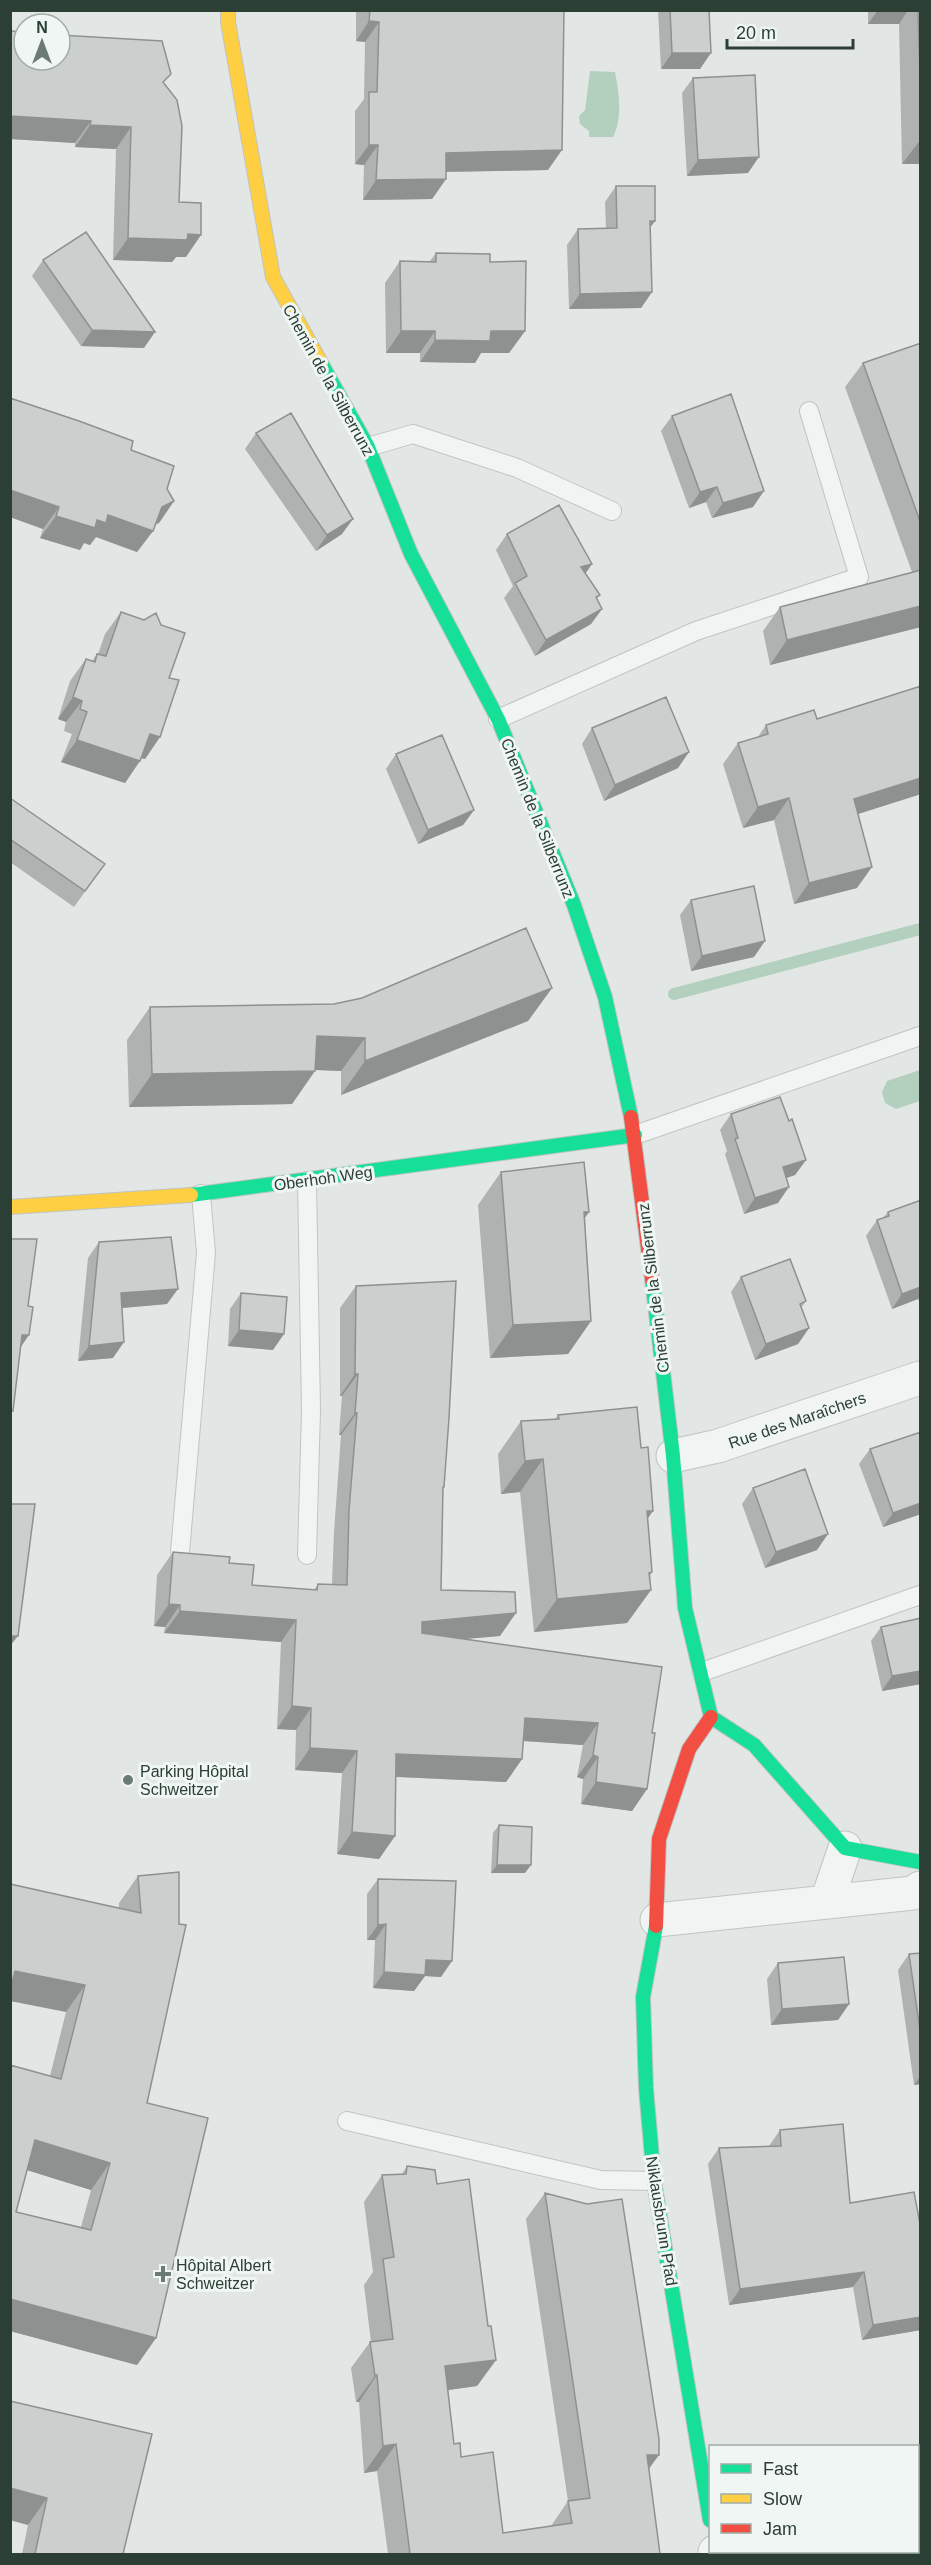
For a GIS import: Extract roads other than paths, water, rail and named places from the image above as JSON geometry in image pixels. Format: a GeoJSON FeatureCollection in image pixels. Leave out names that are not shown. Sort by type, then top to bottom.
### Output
{"type":"FeatureCollection","features":[{"type":"Feature","properties":{"kind":"street","name":"Chemin de la Silberrunz"},"geometry":{"type":"LineString","coordinates":[[228,10],[228,22],[273,277],[368,447],[411,554],[498,719],[574,905],[605,997],[635,1135],[673,1456],[685,1608],[711,1717]]}},
{"type":"Feature","properties":{"kind":"street","name":"Oberhoh Weg"},"geometry":{"type":"LineString","coordinates":[[10,1207],[201,1194],[635,1135]]}},
{"type":"Feature","properties":{"kind":"street","name":"Rue des Maraîchers"},"geometry":{"type":"LineString","coordinates":[[673,1456],[717,1446],[921,1378]]}},
{"type":"Feature","properties":{"kind":"street"},"geometry":{"type":"LineString","coordinates":[[921,1862],[845,1848],[754,1745],[711,1717],[690,1749],[659,1839],[657,1920],[913,1893],[921,1888]]}},
{"type":"Feature","properties":{"kind":"street"},"geometry":{"type":"LineString","coordinates":[[827,1901],[845,1848]]}},
{"type":"Feature","properties":{"kind":"street","name":"Niklausbrunn Pfad"},"geometry":{"type":"LineString","coordinates":[[657,1920],[643,1998],[646,2088],[654,2181],[709,2508]]}},
{"type":"Feature","properties":{"kind":"lane"},"geometry":{"type":"LineString","coordinates":[[498,719],[696,631],[860,577],[808,411]]}},
{"type":"Feature","properties":{"kind":"lane"},"geometry":{"type":"LineString","coordinates":[[368,447],[412,434],[517,468],[612,511]]}},
{"type":"Feature","properties":{"kind":"lane"},"geometry":{"type":"LineString","coordinates":[[635,1135],[921,1036]]}},
{"type":"Feature","properties":{"kind":"lane"},"geometry":{"type":"LineString","coordinates":[[307,1181],[311,1410],[307,1555]]}},
{"type":"Feature","properties":{"kind":"lane"},"geometry":{"type":"LineString","coordinates":[[180,1552],[206,1253],[201,1194]]}},
{"type":"Feature","properties":{"kind":"lane"},"geometry":{"type":"LineString","coordinates":[[702,1672],[921,1595]]}},
{"type":"Feature","properties":{"kind":"lane"},"geometry":{"type":"LineString","coordinates":[[347,2121],[601,2180],[654,2181]]}},
{"type":"Feature","properties":{"kind":"waterway"},"geometry":{"type":"LineString","coordinates":[[674,994],[920,929]]}},
{"type":"Feature","properties":{"kind":"place","name":"Parking Hôpital Schweitzer"},"geometry":{"type":"Point","coordinates":[128,1780]}},
{"type":"Feature","properties":{"kind":"place","name":"Hôpital Albert Schweitzer"},"geometry":{"type":"Point","coordinates":[163,2274]}}]}
